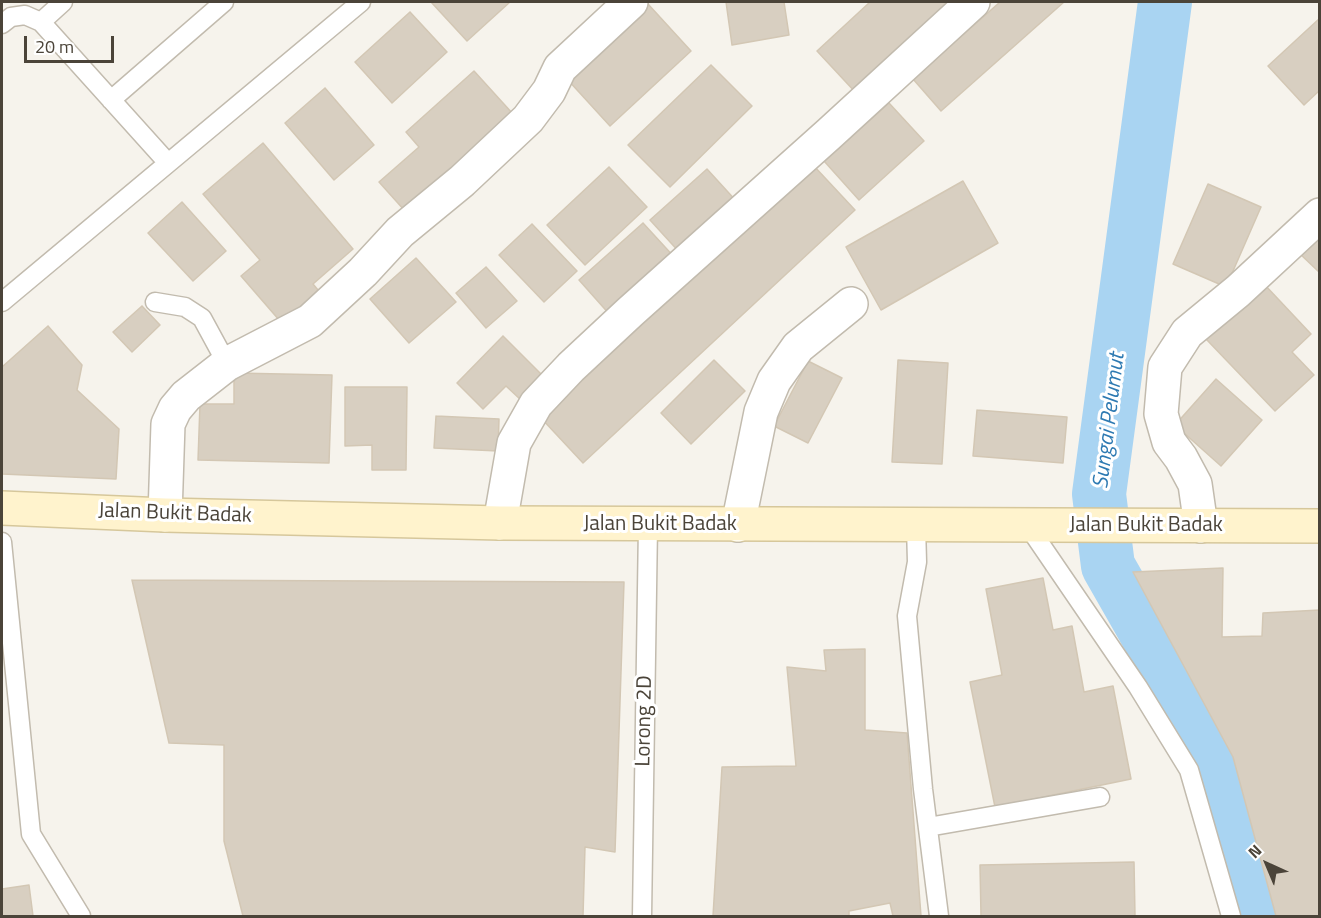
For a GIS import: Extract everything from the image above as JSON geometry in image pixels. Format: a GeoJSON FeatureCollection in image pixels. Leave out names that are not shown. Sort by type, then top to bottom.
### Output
{"type":"FeatureCollection","features":[{"type":"Feature","properties":{"kind":"main road","name":"Jalan Bukit Badak"},"geometry":{"type":"LineString","coordinates":[[2,508],[165,515],[500,523],[1320,526]]}},
{"type":"Feature","properties":{"kind":"street"},"geometry":{"type":"LineString","coordinates":[[165,515],[168,424],[186,396],[227,364],[310,321],[363,272],[400,232],[462,182],[528,119],[549,91],[560,68],[631,2]]}},
{"type":"Feature","properties":{"kind":"street"},"geometry":{"type":"LineString","coordinates":[[500,523],[514,443],[536,404],[571,367],[630,312],[973,2]]}},
{"type":"Feature","properties":{"kind":"street"},"geometry":{"type":"LineString","coordinates":[[1201,526],[1195,484],[1169,442],[1161,414],[1166,367],[1187,333],[1239,291],[1320,215]]}},
{"type":"Feature","properties":{"kind":"street"},"geometry":{"type":"LineString","coordinates":[[738,525],[761,412],[774,381],[798,347],[851,304]]}},
{"type":"Feature","properties":{"kind":"lane"},"geometry":{"type":"LineString","coordinates":[[40,22],[63,2]]}},
{"type":"Feature","properties":{"kind":"lane"},"geometry":{"type":"LineString","coordinates":[[111,100],[224,2]]}},
{"type":"Feature","properties":{"kind":"lane"},"geometry":{"type":"LineString","coordinates":[[2,302],[361,2]]}},
{"type":"Feature","properties":{"kind":"lane"},"geometry":{"type":"LineString","coordinates":[[2,24],[11,16],[25,15],[40,22],[168,163]]}},
{"type":"Feature","properties":{"kind":"lane"},"geometry":{"type":"LineString","coordinates":[[155,302],[185,307],[202,318],[227,364]]}},
{"type":"Feature","properties":{"kind":"lane","name":"Lorong 2D"},"geometry":{"type":"LineString","coordinates":[[642,916],[648,525]]}},
{"type":"Feature","properties":{"kind":"lane"},"geometry":{"type":"LineString","coordinates":[[916,526],[917,562],[907,616],[939,916]]}},
{"type":"Feature","properties":{"kind":"lane"},"geometry":{"type":"LineString","coordinates":[[1028,526],[1138,687],[1189,770],[1231,916]]}},
{"type":"Feature","properties":{"kind":"lane"},"geometry":{"type":"LineString","coordinates":[[2,542],[31,834],[81,916]]}},
{"type":"Feature","properties":{"kind":"lane"},"geometry":{"type":"LineString","coordinates":[[928,827],[1100,797]]}},
{"type":"Feature","properties":{"kind":"building"},"geometry":{"type":"Polygon","coordinates":[[[431,2],[510,2],[467,41],[431,2]]]}},
{"type":"Feature","properties":{"kind":"building"},"geometry":{"type":"Polygon","coordinates":[[[726,2],[784,2],[789,35],[732,45],[726,2]]]}},
{"type":"Feature","properties":{"kind":"building"},"geometry":{"type":"Polygon","coordinates":[[[870,2],[955,2],[857,94],[817,51],[870,2]]]}},
{"type":"Feature","properties":{"kind":"building"},"geometry":{"type":"Polygon","coordinates":[[[1000,2],[1064,2],[941,111],[913,79],[1000,2]]]}},
{"type":"Feature","properties":{"kind":"building"},"geometry":{"type":"Polygon","coordinates":[[[648,4],[691,51],[610,126],[567,79],[648,4]]]}},
{"type":"Feature","properties":{"kind":"building"},"geometry":{"type":"Polygon","coordinates":[[[410,12],[447,52],[392,103],[355,62],[410,12]]]}},
{"type":"Feature","properties":{"kind":"building"},"geometry":{"type":"Polygon","coordinates":[[[1320,18],[1320,90],[1304,105],[1268,66],[1320,18]]]}},
{"type":"Feature","properties":{"kind":"building"},"geometry":{"type":"Polygon","coordinates":[[[711,65],[752,106],[670,187],[628,145],[711,65]]]}},
{"type":"Feature","properties":{"kind":"building"},"geometry":{"type":"Polygon","coordinates":[[[474,71],[513,114],[405,211],[379,182],[419,147],[406,132],[474,71]]]}},
{"type":"Feature","properties":{"kind":"building"},"geometry":{"type":"Polygon","coordinates":[[[325,88],[374,145],[334,180],[285,123],[325,88]]]}},
{"type":"Feature","properties":{"kind":"building"},"geometry":{"type":"Polygon","coordinates":[[[889,103],[924,141],[859,200],[824,161],[889,103]]]}},
{"type":"Feature","properties":{"kind":"building"},"geometry":{"type":"Polygon","coordinates":[[[263,143],[353,249],[313,284],[323,296],[286,328],[241,276],[260,260],[203,194],[263,143]]]}},
{"type":"Feature","properties":{"kind":"building"},"geometry":{"type":"Polygon","coordinates":[[[813,165],[855,210],[583,463],[541,418],[813,165]]]}},
{"type":"Feature","properties":{"kind":"building"},"geometry":{"type":"Polygon","coordinates":[[[609,167],[647,207],[585,265],[547,225],[609,167]]]}},
{"type":"Feature","properties":{"kind":"building"},"geometry":{"type":"Polygon","coordinates":[[[707,169],[738,203],[681,254],[650,220],[707,169]]]}},
{"type":"Feature","properties":{"kind":"building"},"geometry":{"type":"Polygon","coordinates":[[[963,181],[998,243],[881,310],[846,247],[963,181]]]}},
{"type":"Feature","properties":{"kind":"building"},"geometry":{"type":"Polygon","coordinates":[[[1208,184],[1261,207],[1226,287],[1173,264],[1208,184]]]}},
{"type":"Feature","properties":{"kind":"building"},"geometry":{"type":"Polygon","coordinates":[[[182,202],[226,251],[193,281],[148,233],[182,202]]]}},
{"type":"Feature","properties":{"kind":"building"},"geometry":{"type":"Polygon","coordinates":[[[643,223],[676,259],[611,316],[579,280],[643,223]]]}},
{"type":"Feature","properties":{"kind":"building"},"geometry":{"type":"Polygon","coordinates":[[[532,224],[577,271],[544,302],[499,255],[532,224]]]}},
{"type":"Feature","properties":{"kind":"building"},"geometry":{"type":"Polygon","coordinates":[[[1320,230],[1320,273],[1298,252],[1320,230]]]}},
{"type":"Feature","properties":{"kind":"building"},"geometry":{"type":"Polygon","coordinates":[[[416,258],[456,302],[409,343],[370,299],[416,258]]]}},
{"type":"Feature","properties":{"kind":"building"},"geometry":{"type":"Polygon","coordinates":[[[486,267],[517,301],[486,328],[456,293],[486,267]]]}},
{"type":"Feature","properties":{"kind":"building"},"geometry":{"type":"Polygon","coordinates":[[[1264,284],[1311,334],[1292,352],[1314,375],[1275,411],[1206,339],[1264,284]]]}},
{"type":"Feature","properties":{"kind":"building"},"geometry":{"type":"Polygon","coordinates":[[[142,306],[160,325],[132,352],[113,332],[142,306]]]}},
{"type":"Feature","properties":{"kind":"building"},"geometry":{"type":"Polygon","coordinates":[[[48,326],[82,365],[77,390],[119,429],[116,479],[2,474],[2,367],[48,326]]]}},
{"type":"Feature","properties":{"kind":"building"},"geometry":{"type":"Polygon","coordinates":[[[503,336],[545,378],[522,401],[506,386],[483,409],[457,383],[503,336]]]}},
{"type":"Feature","properties":{"kind":"building"},"geometry":{"type":"Polygon","coordinates":[[[714,360],[745,391],[691,444],[661,413],[714,360]]]}},
{"type":"Feature","properties":{"kind":"building"},"geometry":{"type":"Polygon","coordinates":[[[898,360],[948,363],[942,464],[892,462],[898,360]]]}},
{"type":"Feature","properties":{"kind":"building"},"geometry":{"type":"Polygon","coordinates":[[[808,361],[842,378],[808,443],[774,426],[808,361]]]}},
{"type":"Feature","properties":{"kind":"building"},"geometry":{"type":"Polygon","coordinates":[[[234,373],[332,375],[329,463],[198,460],[200,404],[234,404],[234,373]]]}},
{"type":"Feature","properties":{"kind":"building"},"geometry":{"type":"Polygon","coordinates":[[[1216,379],[1262,420],[1221,466],[1175,425],[1216,379]]]}},
{"type":"Feature","properties":{"kind":"building"},"geometry":{"type":"Polygon","coordinates":[[[345,387],[407,387],[406,470],[372,470],[372,445],[345,446],[345,387]]]}},
{"type":"Feature","properties":{"kind":"building"},"geometry":{"type":"Polygon","coordinates":[[[977,410],[1067,417],[1063,463],[973,456],[977,410]]]}},
{"type":"Feature","properties":{"kind":"building"},"geometry":{"type":"Polygon","coordinates":[[[436,416],[499,419],[498,451],[434,448],[436,416]]]}},
{"type":"Feature","properties":{"kind":"building"},"geometry":{"type":"Polygon","coordinates":[[[1223,568],[1222,637],[1262,636],[1263,613],[1320,610],[1320,916],[1276,916],[1233,757],[1133,572],[1223,568]]]}},
{"type":"Feature","properties":{"kind":"building"},"geometry":{"type":"Polygon","coordinates":[[[1043,578],[1053,630],[1072,626],[1084,692],[1113,686],[1131,779],[995,807],[970,682],[1002,675],[986,589],[1043,578]]]}},
{"type":"Feature","properties":{"kind":"building"},"geometry":{"type":"Polygon","coordinates":[[[132,580],[624,582],[615,852],[585,847],[583,916],[243,916],[224,841],[224,745],[169,743],[132,580]]]}},
{"type":"Feature","properties":{"kind":"building"},"geometry":{"type":"Polygon","coordinates":[[[865,649],[865,730],[907,733],[921,916],[893,916],[890,903],[849,911],[849,916],[713,916],[722,767],[796,766],[787,667],[826,671],[824,650],[865,649]]]}},
{"type":"Feature","properties":{"kind":"building"},"geometry":{"type":"Polygon","coordinates":[[[1134,862],[1135,916],[981,916],[980,865],[1134,862]]]}},
{"type":"Feature","properties":{"kind":"building"},"geometry":{"type":"Polygon","coordinates":[[[29,885],[33,916],[2,916],[2,889],[29,885]]]}},
{"type":"Feature","properties":{"kind":"waterway","name":"Sungai Pelumut"},"geometry":{"type":"LineString","coordinates":[[1165,2],[1099,494],[1108,566],[1214,752],[1261,916]]}}]}
